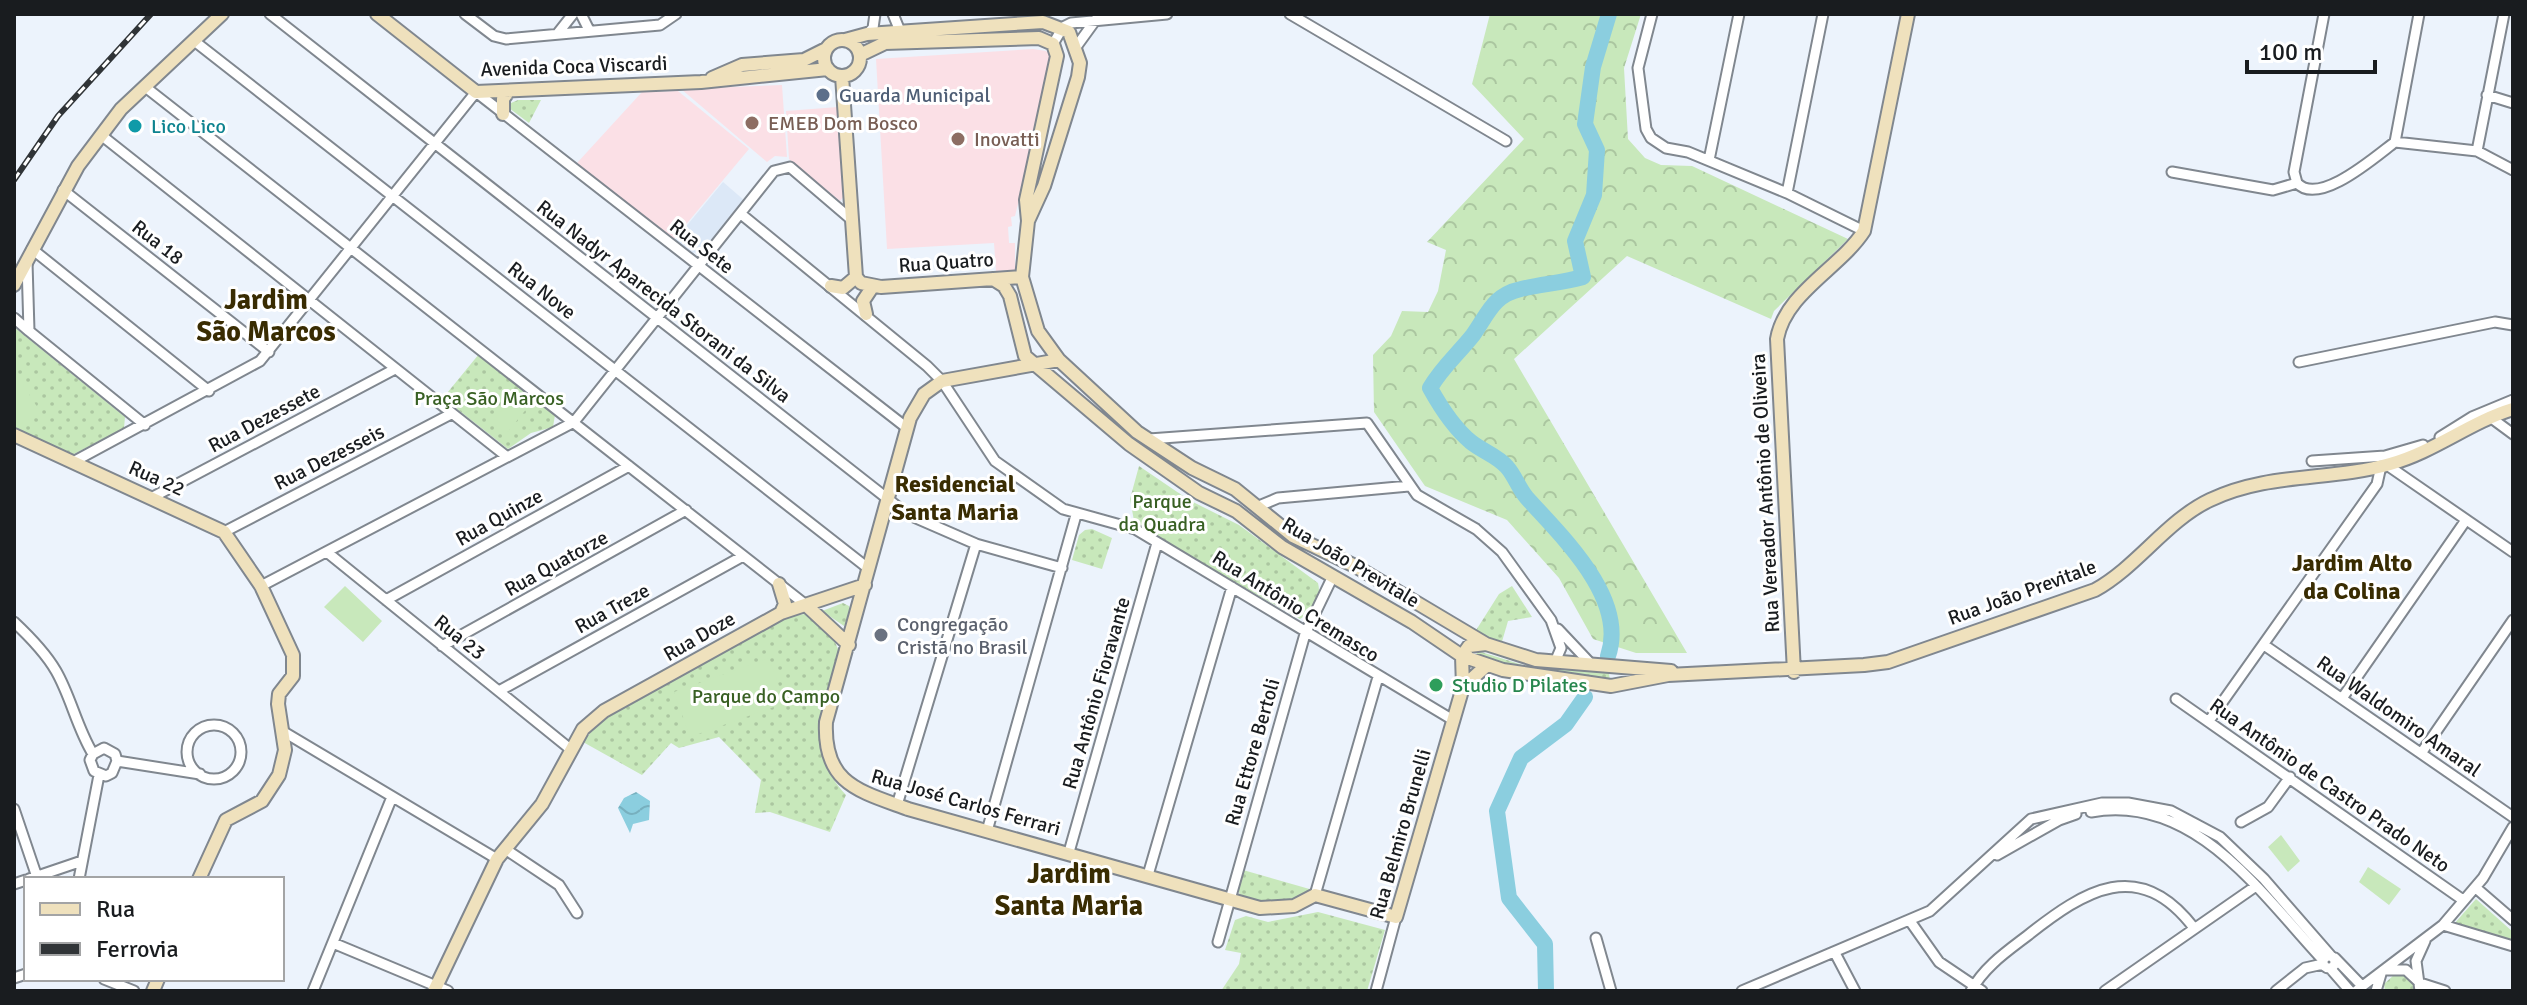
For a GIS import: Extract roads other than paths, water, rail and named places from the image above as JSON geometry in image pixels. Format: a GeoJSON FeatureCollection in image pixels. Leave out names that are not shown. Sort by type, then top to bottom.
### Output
{"type":"FeatureCollection","features":[{"type":"Feature","properties":{"kind":"main road"},"geometry":{"type":"LineString","coordinates":[[14,285],[63,190],[101,135],[144,86],[222,14]]}},
{"type":"Feature","properties":{"kind":"main road","name":"Avenida Coca Viscardi"},"geometry":{"type":"LineString","coordinates":[[377,14],[476,92],[701,82],[828,69]]}},
{"type":"Feature","properties":{"kind":"main road","name":"Rua Vereador Antônio de Oliveira"},"geometry":{"type":"LineString","coordinates":[[1794,672],[1777,339],[1787,310],[1856,244],[1864,231],[1908,14]]}},
{"type":"Feature","properties":{"kind":"main road"},"geometry":{"type":"LineString","coordinates":[[860,55],[902,37],[1043,22],[1063,27],[1074,37],[1076,47]]}},
{"type":"Feature","properties":{"kind":"main road"},"geometry":{"type":"LineString","coordinates":[[701,82],[742,65],[804,60],[832,43],[867,34],[1039,38],[1053,44]]}},
{"type":"Feature","properties":{"kind":"main road"},"geometry":{"type":"LineString","coordinates":[[842,76],[857,67],[860,55],[855,45],[845,40]]}},
{"type":"Feature","properties":{"kind":"main road","name":"Rua João Previtale"},"geometry":{"type":"LineString","coordinates":[[1053,44],[1057,56],[1026,200],[1028,221],[1022,277],[1038,331],[1059,360],[1149,439],[1259,506],[1293,536],[1355,566],[1486,644],[1514,655],[1555,662],[1694,674],[1794,672],[1888,662],[2095,590],[2118,577],[2209,500],[2244,486],[2384,466],[2421,455],[2490,417],[2513,409]]}},
{"type":"Feature","properties":{"kind":"main road","name":"Rua João Previtale"},"geometry":{"type":"LineString","coordinates":[[1028,221],[1044,186],[1078,77],[1076,47]]}},
{"type":"Feature","properties":{"kind":"main road"},"geometry":{"type":"LineString","coordinates":[[826,49],[828,69],[842,76]]}},
{"type":"Feature","properties":{"kind":"main road"},"geometry":{"type":"LineString","coordinates":[[842,76],[856,277]]}},
{"type":"Feature","properties":{"kind":"main road"},"geometry":{"type":"LineString","coordinates":[[503,114],[503,99],[508,92]]}},
{"type":"Feature","properties":{"kind":"main road"},"geometry":{"type":"LineString","coordinates":[[831,286],[843,288],[856,277]]}},
{"type":"Feature","properties":{"kind":"main road"},"geometry":{"type":"LineString","coordinates":[[856,277],[873,286],[863,301],[866,314]]}},
{"type":"Feature","properties":{"kind":"main road","name":"Rua Quatro"},"geometry":{"type":"LineString","coordinates":[[873,286],[1022,277]]}},
{"type":"Feature","properties":{"kind":"main road","name":"Rua João Previtale"},"geometry":{"type":"LineString","coordinates":[[993,279],[1004,286],[1010,296],[1019,344],[1032,365],[1129,444],[1176,477],[1236,511],[1282,547],[1462,656],[1487,665],[1569,682],[1611,686],[1694,674]]}},
{"type":"Feature","properties":{"kind":"main road"},"geometry":{"type":"LineString","coordinates":[[942,381],[1059,360]]}},
{"type":"Feature","properties":{"kind":"main road","name":"Rua José Carlos Ferrari"},"geometry":{"type":"LineString","coordinates":[[942,381],[924,394],[907,428],[826,722],[828,753],[842,779],[855,790],[903,807],[1229,900],[1275,909],[1294,906],[1315,895]]}},
{"type":"Feature","properties":{"kind":"main road","name":"Rua 22"},"geometry":{"type":"LineString","coordinates":[[14,435],[224,532]]}},
{"type":"Feature","properties":{"kind":"main road"},"geometry":{"type":"LineString","coordinates":[[200,877],[226,820],[244,813],[272,789],[285,750],[279,694],[293,676],[295,661],[261,586],[224,532]]}},
{"type":"Feature","properties":{"kind":"main road"},"geometry":{"type":"LineString","coordinates":[[779,584],[785,604],[781,613]]}},
{"type":"Feature","properties":{"kind":"main road","name":"Rua Doze"},"geometry":{"type":"LineString","coordinates":[[440,989],[501,854],[542,804],[569,748],[583,729],[604,711],[781,613],[865,585]]}},
{"type":"Feature","properties":{"kind":"main road"},"geometry":{"type":"LineString","coordinates":[[822,618],[821,606],[833,598],[853,603],[855,619],[844,629],[833,628]]}},
{"type":"Feature","properties":{"kind":"main road"},"geometry":{"type":"LineString","coordinates":[[806,605],[849,645]]}},
{"type":"Feature","properties":{"kind":"main road"},"geometry":{"type":"LineString","coordinates":[[1462,656],[1469,646],[1486,644]]}},
{"type":"Feature","properties":{"kind":"main road","name":"Rua Belmiro Brunelli"},"geometry":{"type":"LineString","coordinates":[[1396,917],[1463,687],[1462,656]]}},
{"type":"Feature","properties":{"kind":"main road"},"geometry":{"type":"LineString","coordinates":[[1463,687],[1487,665]]}},
{"type":"Feature","properties":{"kind":"main road"},"geometry":{"type":"LineString","coordinates":[[1611,686],[1620,678],[1615,667]]}},
{"type":"Feature","properties":{"kind":"main road"},"geometry":{"type":"LineString","coordinates":[[1315,895],[1396,917]]}},
{"type":"Feature","properties":{"kind":"street","name":"Rua Nadyr Aparecida Storani da Silva"},"geometry":{"type":"LineString","coordinates":[[270,14],[889,500],[918,520],[976,544],[1062,568]]}},
{"type":"Feature","properties":{"kind":"street"},"geometry":{"type":"LineString","coordinates":[[465,14],[477,19],[499,38],[660,25],[676,14]]}},
{"type":"Feature","properties":{"kind":"street"},"geometry":{"type":"LineString","coordinates":[[557,34],[573,14]]}},
{"type":"Feature","properties":{"kind":"street"},"geometry":{"type":"LineString","coordinates":[[581,14],[589,30]]}},
{"type":"Feature","properties":{"kind":"street"},"geometry":{"type":"LineString","coordinates":[[867,34],[873,28],[875,14]]}},
{"type":"Feature","properties":{"kind":"street"},"geometry":{"type":"LineString","coordinates":[[893,14],[902,37]]}},
{"type":"Feature","properties":{"kind":"street"},"geometry":{"type":"LineString","coordinates":[[1063,27],[1097,18],[1167,14]]}},
{"type":"Feature","properties":{"kind":"street"},"geometry":{"type":"LineString","coordinates":[[1290,14],[1506,141]]}},
{"type":"Feature","properties":{"kind":"street"},"geometry":{"type":"LineString","coordinates":[[1652,14],[1638,68],[1646,129],[1651,138],[1666,148],[1709,160],[1787,193],[1864,231]]}},
{"type":"Feature","properties":{"kind":"street"},"geometry":{"type":"LineString","coordinates":[[1709,160],[1739,14]]}},
{"type":"Feature","properties":{"kind":"street"},"geometry":{"type":"LineString","coordinates":[[1787,193],[1823,14]]}},
{"type":"Feature","properties":{"kind":"street"},"geometry":{"type":"LineString","coordinates":[[2297,183],[2294,172],[2324,14]]}},
{"type":"Feature","properties":{"kind":"street"},"geometry":{"type":"LineString","coordinates":[[2395,142],[2419,14]]}},
{"type":"Feature","properties":{"kind":"street"},"geometry":{"type":"LineString","coordinates":[[2477,151],[2504,14]]}},
{"type":"Feature","properties":{"kind":"street"},"geometry":{"type":"LineString","coordinates":[[1076,47],[1097,18]]}},
{"type":"Feature","properties":{"kind":"street","name":"Rua João Previtale"},"geometry":{"type":"LineString","coordinates":[[1053,44],[1063,27]]}},
{"type":"Feature","properties":{"kind":"street","name":"Rua Nove"},"geometry":{"type":"LineString","coordinates":[[193,40],[869,569]]}},
{"type":"Feature","properties":{"kind":"street"},"geometry":{"type":"LineString","coordinates":[[144,86],[806,605]]}},
{"type":"Feature","properties":{"kind":"street"},"geometry":{"type":"LineString","coordinates":[[73,462],[244,373],[269,352],[476,92]]}},
{"type":"Feature","properties":{"kind":"street","name":"Rua Sete"},"geometry":{"type":"LineString","coordinates":[[476,92],[907,428]]}},
{"type":"Feature","properties":{"kind":"street"},"geometry":{"type":"LineString","coordinates":[[2487,95],[2513,103]]}},
{"type":"Feature","properties":{"kind":"street"},"geometry":{"type":"LineString","coordinates":[[101,135],[506,456]]}},
{"type":"Feature","properties":{"kind":"street"},"geometry":{"type":"LineString","coordinates":[[2172,172],[2273,190],[2297,183],[2309,189],[2349,176],[2395,142],[2477,151],[2513,170]]}},
{"type":"Feature","properties":{"kind":"street"},"geometry":{"type":"LineString","coordinates":[[261,586],[574,422],[774,171],[790,167],[852,220]]}},
{"type":"Feature","properties":{"kind":"street","name":"Rua 18"},"geometry":{"type":"LineString","coordinates":[[63,190],[269,352]]}},
{"type":"Feature","properties":{"kind":"street","name":"Rua Antônio Cremasco"},"geometry":{"type":"LineString","coordinates":[[741,214],[866,314],[942,381],[995,461],[1063,509],[1135,529],[1305,634],[1453,720]]}},
{"type":"Feature","properties":{"kind":"street"},"geometry":{"type":"LineString","coordinates":[[29,254],[29,331]]}},
{"type":"Feature","properties":{"kind":"street"},"geometry":{"type":"LineString","coordinates":[[29,254],[209,391]]}},
{"type":"Feature","properties":{"kind":"street"},"geometry":{"type":"LineString","coordinates":[[14,318],[145,425]]}},
{"type":"Feature","properties":{"kind":"street"},"geometry":{"type":"LineString","coordinates":[[2299,362],[2495,322],[2513,325]]}},
{"type":"Feature","properties":{"kind":"street","name":"Rua Dezessete"},"geometry":{"type":"LineString","coordinates":[[151,498],[395,369]]}},
{"type":"Feature","properties":{"kind":"street"},"geometry":{"type":"LineString","coordinates":[[2312,461],[2385,456],[2417,448],[2491,408],[2513,400]]}},
{"type":"Feature","properties":{"kind":"street","name":"Rua Dezesseis"},"geometry":{"type":"LineString","coordinates":[[224,532],[451,414]]}},
{"type":"Feature","properties":{"kind":"street"},"geometry":{"type":"LineString","coordinates":[[2490,417],[2513,434]]}},
{"type":"Feature","properties":{"kind":"street"},"geometry":{"type":"LineString","coordinates":[[1149,439],[1357,421],[1372,429],[1409,486],[1426,502],[1490,539],[1551,620],[1591,664]]}},
{"type":"Feature","properties":{"kind":"street","name":"Rua Quinze"},"geometry":{"type":"LineString","coordinates":[[386,600],[629,466]]}},
{"type":"Feature","properties":{"kind":"street"},"geometry":{"type":"LineString","coordinates":[[2209,721],[2377,484],[2384,466],[2513,552]]}},
{"type":"Feature","properties":{"kind":"street"},"geometry":{"type":"LineString","coordinates":[[1259,506],[1278,498],[1409,486]]}},
{"type":"Feature","properties":{"kind":"street","name":"Rua Quatorze"},"geometry":{"type":"LineString","coordinates":[[442,646],[686,510]]}},
{"type":"Feature","properties":{"kind":"street"},"geometry":{"type":"LineString","coordinates":[[987,831],[1076,515]]}},
{"type":"Feature","properties":{"kind":"street"},"geometry":{"type":"LineString","coordinates":[[2343,697],[2466,520]]}},
{"type":"Feature","properties":{"kind":"street","name":"Rua Antônio Fioravante"},"geometry":{"type":"LineString","coordinates":[[1069,852],[1157,543]]}},
{"type":"Feature","properties":{"kind":"street"},"geometry":{"type":"LineString","coordinates":[[903,807],[905,790],[976,544]]}},
{"type":"Feature","properties":{"kind":"street","name":"Rua 23"},"geometry":{"type":"LineString","coordinates":[[328,553],[569,748]]}},
{"type":"Feature","properties":{"kind":"street","name":"Rua Treze"},"geometry":{"type":"LineString","coordinates":[[499,691],[743,556]]}},
{"type":"Feature","properties":{"kind":"street","name":"Rua Ettore Bertoli"},"geometry":{"type":"LineString","coordinates":[[1218,942],[1305,634],[1333,576]]}},
{"type":"Feature","properties":{"kind":"street"},"geometry":{"type":"LineString","coordinates":[[1148,875],[1232,587]]}},
{"type":"Feature","properties":{"kind":"street"},"geometry":{"type":"LineString","coordinates":[[1551,620],[1561,648],[1555,662]]}},
{"type":"Feature","properties":{"kind":"street"},"geometry":{"type":"LineString","coordinates":[[2422,752],[2513,620]]}},
{"type":"Feature","properties":{"kind":"street"},"geometry":{"type":"LineString","coordinates":[[14,622],[45,654],[58,674],[82,736],[93,754],[91,766],[99,775]]}},
{"type":"Feature","properties":{"kind":"street","name":"Rua Waldomiro Amaral"},"geometry":{"type":"LineString","coordinates":[[2264,645],[2513,817]]}},
{"type":"Feature","properties":{"kind":"street"},"geometry":{"type":"LineString","coordinates":[[1315,895],[1378,677]]}},
{"type":"Feature","properties":{"kind":"street","name":"Rua Antônio de Castro Prado Neto"},"geometry":{"type":"LineString","coordinates":[[2176,699],[2463,900]]}},
{"type":"Feature","properties":{"kind":"street"},"geometry":{"type":"LineString","coordinates":[[117,761],[200,774],[224,777],[237,766],[239,741],[228,728],[209,725],[193,734],[189,742],[189,761],[200,774]]}},
{"type":"Feature","properties":{"kind":"street"},"geometry":{"type":"LineString","coordinates":[[284,732],[392,797],[559,885],[577,913]]}},
{"type":"Feature","properties":{"kind":"street"},"geometry":{"type":"LineString","coordinates":[[93,754],[104,748],[115,754],[117,761],[112,773],[99,775]]}},
{"type":"Feature","properties":{"kind":"street"},"geometry":{"type":"LineString","coordinates":[[79,877],[99,775]]}},
{"type":"Feature","properties":{"kind":"street"},"geometry":{"type":"LineString","coordinates":[[2241,822],[2268,807],[2290,777]]}},
{"type":"Feature","properties":{"kind":"street"},"geometry":{"type":"LineString","coordinates":[[313,991],[392,797]]}},
{"type":"Feature","properties":{"kind":"street"},"geometry":{"type":"LineString","coordinates":[[1742,991],[1763,987],[1930,911],[2031,819],[2102,803],[2128,803],[2186,817],[2220,837],[2264,879],[2328,961]]}},
{"type":"Feature","properties":{"kind":"street"},"geometry":{"type":"LineString","coordinates":[[14,809],[31,877]]}},
{"type":"Feature","properties":{"kind":"street"},"geometry":{"type":"LineString","coordinates":[[1987,861],[2059,820],[2099,810],[2127,811],[2178,824],[2198,834],[2233,862],[2356,989],[2443,925],[2476,888],[2513,827]]}},
{"type":"Feature","properties":{"kind":"street"},"geometry":{"type":"LineString","coordinates":[[37,877],[82,861]]}},
{"type":"Feature","properties":{"kind":"street"},"geometry":{"type":"LineString","coordinates":[[2105,991],[2264,879]]}},
{"type":"Feature","properties":{"kind":"street"},"geometry":{"type":"LineString","coordinates":[[1910,921],[1939,962],[1976,989],[1990,965],[2058,911],[2082,896],[2100,890],[2117,887],[2154,893],[2170,901],[2194,928]]}},
{"type":"Feature","properties":{"kind":"street"},"geometry":{"type":"LineString","coordinates":[[2476,888],[2513,920]]}},
{"type":"Feature","properties":{"kind":"street","name":"Rua Belmiro Brunelli"},"geometry":{"type":"LineString","coordinates":[[1376,991],[1396,917]]}},
{"type":"Feature","properties":{"kind":"street"},"geometry":{"type":"LineString","coordinates":[[2443,925],[2513,946]]}},
{"type":"Feature","properties":{"kind":"street"},"geometry":{"type":"LineString","coordinates":[[1596,938],[1611,991]]}},
{"type":"Feature","properties":{"kind":"street"},"geometry":{"type":"LineString","coordinates":[[2420,987],[2416,961],[2426,938]]}},
{"type":"Feature","properties":{"kind":"street"},"geometry":{"type":"LineString","coordinates":[[333,943],[440,989]]}},
{"type":"Feature","properties":{"kind":"street"},"geometry":{"type":"LineString","coordinates":[[1835,953],[1855,991]]}},
{"type":"Feature","properties":{"kind":"street"},"geometry":{"type":"LineString","coordinates":[[2276,991],[2305,968],[2328,961]]}},
{"type":"Feature","properties":{"kind":"street"},"geometry":{"type":"LineString","coordinates":[[2383,970],[2406,970],[2420,987],[2445,991]]}},
{"type":"Feature","properties":{"kind":"street"},"geometry":{"type":"LineString","coordinates":[[2376,991],[2383,970]]}},
{"type":"Feature","properties":{"kind":"street"},"geometry":{"type":"LineString","coordinates":[[109,981],[134,991]]}},
{"type":"Feature","properties":{"kind":"water"},"geometry":{"type":"Polygon","coordinates":[[[636,792],[650,801],[649,820],[633,824],[630,833],[618,808],[624,798],[636,792]]]}},
{"type":"Feature","properties":{"kind":"waterway"},"geometry":{"type":"LineString","coordinates":[[1608,656],[1612,634],[1609,612],[1588,570],[1524,494],[1507,467],[1465,436],[1448,417],[1430,388],[1497,301],[1521,289],[1583,277],[1575,241],[1594,195],[1597,150],[1585,124],[1593,67],[1609,14]]}},
{"type":"Feature","properties":{"kind":"waterway"},"geometry":{"type":"LineString","coordinates":[[1546,991],[1545,944],[1509,898],[1497,811],[1521,758],[1566,724],[1585,697]]}},
{"type":"Feature","properties":{"kind":"railway"},"geometry":{"type":"LineString","coordinates":[[14,180],[58,116],[151,14]]}},
{"type":"Feature","properties":{"kind":"place","name":"Guarda Municipal"},"geometry":{"type":"Point","coordinates":[823,95]}},
{"type":"Feature","properties":{"kind":"place","name":"EMEB Dom Bosco"},"geometry":{"type":"Point","coordinates":[752,123]}},
{"type":"Feature","properties":{"kind":"place","name":"Lico Lico"},"geometry":{"type":"Point","coordinates":[135,126]}},
{"type":"Feature","properties":{"kind":"place","name":"Inovatti"},"geometry":{"type":"Point","coordinates":[958,139]}},
{"type":"Feature","properties":{"kind":"place","name":"Congregação Cristã no Brasil"},"geometry":{"type":"Point","coordinates":[881,635]}},
{"type":"Feature","properties":{"kind":"place","name":"Studio D Pilates"},"geometry":{"type":"Point","coordinates":[1436,685]}},
{"type":"Feature","properties":{"kind":"district","name":"Jardim São Marcos"},"geometry":{"type":"Point","coordinates":[266,315]}},
{"type":"Feature","properties":{"kind":"district","name":"Residencial Santa Maria"},"geometry":{"type":"Point","coordinates":[955,498]}},
{"type":"Feature","properties":{"kind":"district","name":"Jardim Alto da Colina"},"geometry":{"type":"Point","coordinates":[2352,577]}},
{"type":"Feature","properties":{"kind":"district","name":"Jardim Santa Maria"},"geometry":{"type":"Point","coordinates":[1069,889]}},
{"type":"Feature","properties":{"kind":"park label","name":"Praça São Marcos"},"geometry":{"type":"Point","coordinates":[489,398]}},
{"type":"Feature","properties":{"kind":"park label","name":"Parque da Quadra"},"geometry":{"type":"Point","coordinates":[1162,512]}},
{"type":"Feature","properties":{"kind":"park label","name":"Parque do Campo"},"geometry":{"type":"Point","coordinates":[766,696]}}]}
